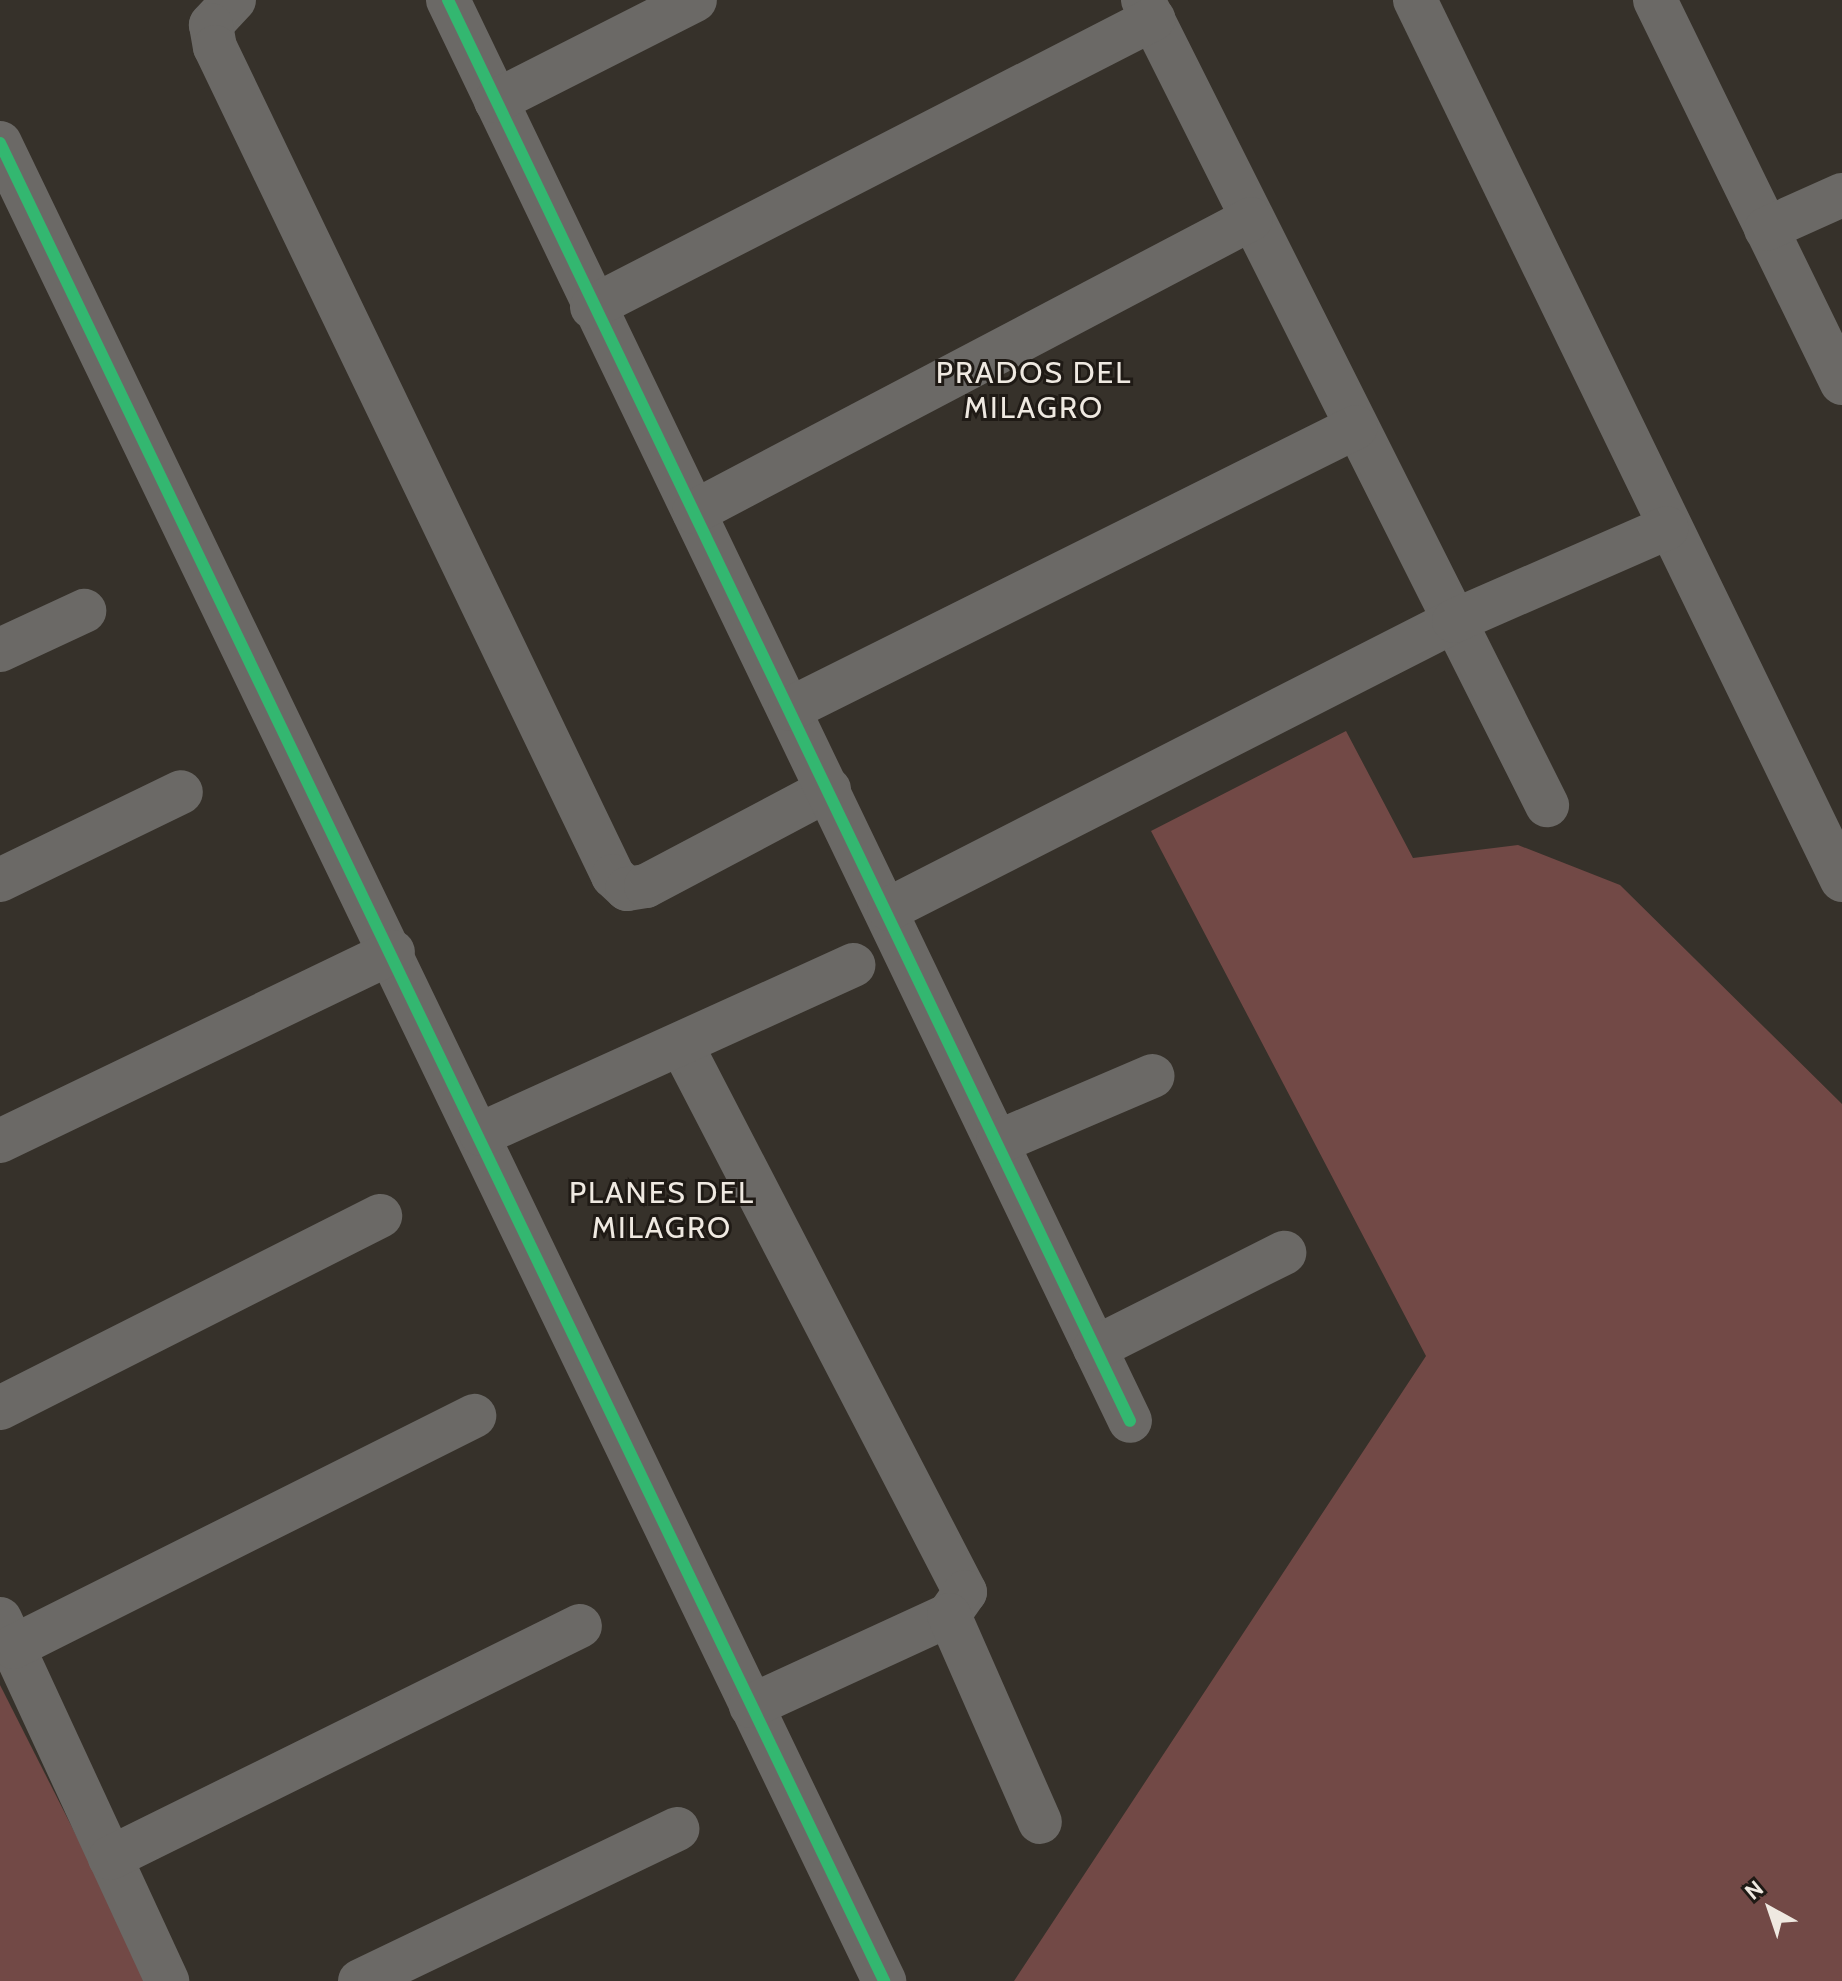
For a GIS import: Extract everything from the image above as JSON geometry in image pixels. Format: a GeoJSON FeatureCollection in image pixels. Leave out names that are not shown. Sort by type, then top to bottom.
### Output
{"type":"FeatureCollection","features":[{"type":"Feature","properties":{"kind":"street"},"geometry":{"type":"LineString","coordinates":[[234,0],[211,25],[215,47],[613,876],[627,889],[646,886],[829,789]]}},
{"type":"Feature","properties":{"kind":"street"},"geometry":{"type":"LineString","coordinates":[[448,0],[592,307],[889,909],[1130,1421]]}},
{"type":"Feature","properties":{"kind":"street"},"geometry":{"type":"LineString","coordinates":[[496,101],[695,0]]}},
{"type":"Feature","properties":{"kind":"street"},"geometry":{"type":"LineString","coordinates":[[1415,0],[1667,528],[1842,880]]}},
{"type":"Feature","properties":{"kind":"street"},"geometry":{"type":"LineString","coordinates":[[1655,0],[1842,383]]}},
{"type":"Feature","properties":{"kind":"street"},"geometry":{"type":"LineString","coordinates":[[592,307],[1148,9],[1547,805]]}},
{"type":"Feature","properties":{"kind":"street"},"geometry":{"type":"LineString","coordinates":[[0,143],[481,1134],[884,1981]]}},
{"type":"Feature","properties":{"kind":"street"},"geometry":{"type":"LineString","coordinates":[[1766,229],[1842,195]]}},
{"type":"Feature","properties":{"kind":"street"},"geometry":{"type":"LineString","coordinates":[[694,512],[1251,219]]}},
{"type":"Feature","properties":{"kind":"street"},"geometry":{"type":"LineString","coordinates":[[790,709],[1356,427]]}},
{"type":"Feature","properties":{"kind":"street"},"geometry":{"type":"LineString","coordinates":[[889,909],[1454,621],[1667,528]]}},
{"type":"Feature","properties":{"kind":"street"},"geometry":{"type":"LineString","coordinates":[[0,650],[84,611]]}},
{"type":"Feature","properties":{"kind":"street"},"geometry":{"type":"LineString","coordinates":[[0,880],[181,792]]}},
{"type":"Feature","properties":{"kind":"street"},"geometry":{"type":"LineString","coordinates":[[0,1141],[393,952]]}},
{"type":"Feature","properties":{"kind":"street"},"geometry":{"type":"LineString","coordinates":[[481,1134],[682,1046],[853,965]]}},
{"type":"Feature","properties":{"kind":"street"},"geometry":{"type":"LineString","coordinates":[[682,1046],[965,1592],[949,1615],[751,1706]]}},
{"type":"Feature","properties":{"kind":"street"},"geometry":{"type":"LineString","coordinates":[[998,1142],[1153,1076]]}},
{"type":"Feature","properties":{"kind":"street"},"geometry":{"type":"LineString","coordinates":[[0,1408],[380,1216]]}},
{"type":"Feature","properties":{"kind":"street"},"geometry":{"type":"LineString","coordinates":[[1095,1348],[1284,1253]]}},
{"type":"Feature","properties":{"kind":"street"},"geometry":{"type":"LineString","coordinates":[[167,1981],[6,1633],[474,1416]]}},
{"type":"Feature","properties":{"kind":"street"},"geometry":{"type":"LineString","coordinates":[[949,1615],[1040,1822]]}},
{"type":"Feature","properties":{"kind":"street"},"geometry":{"type":"LineString","coordinates":[[110,1858],[580,1626]]}},
{"type":"Feature","properties":{"kind":"street"},"geometry":{"type":"LineString","coordinates":[[360,1981],[677,1829]]}},
{"type":"Feature","properties":{"kind":"shaded area"},"geometry":{"type":"Polygon","coordinates":[[[1346,731],[1413,858],[1518,845],[1620,885],[1842,1104],[1842,1981],[1014,1981],[1426,1356],[1151,831],[1346,731]]]}},
{"type":"Feature","properties":{"kind":"shaded area"},"geometry":{"type":"Polygon","coordinates":[[[0,1685],[150,1981],[0,1981],[0,1685]]]}},
{"type":"Feature","properties":{"kind":"cycle path"},"geometry":{"type":"LineString","coordinates":[[448,0],[1130,1421]]}},
{"type":"Feature","properties":{"kind":"cycle path"},"geometry":{"type":"LineString","coordinates":[[0,143],[884,1981]]}},
{"type":"Feature","properties":{"kind":"district","name":"PRADOS DEL MILAGRO"},"geometry":{"type":"Point","coordinates":[1034,390]}},
{"type":"Feature","properties":{"kind":"district","name":"PLANES DEL MILAGRO"},"geometry":{"type":"Point","coordinates":[662,1210]}}]}
